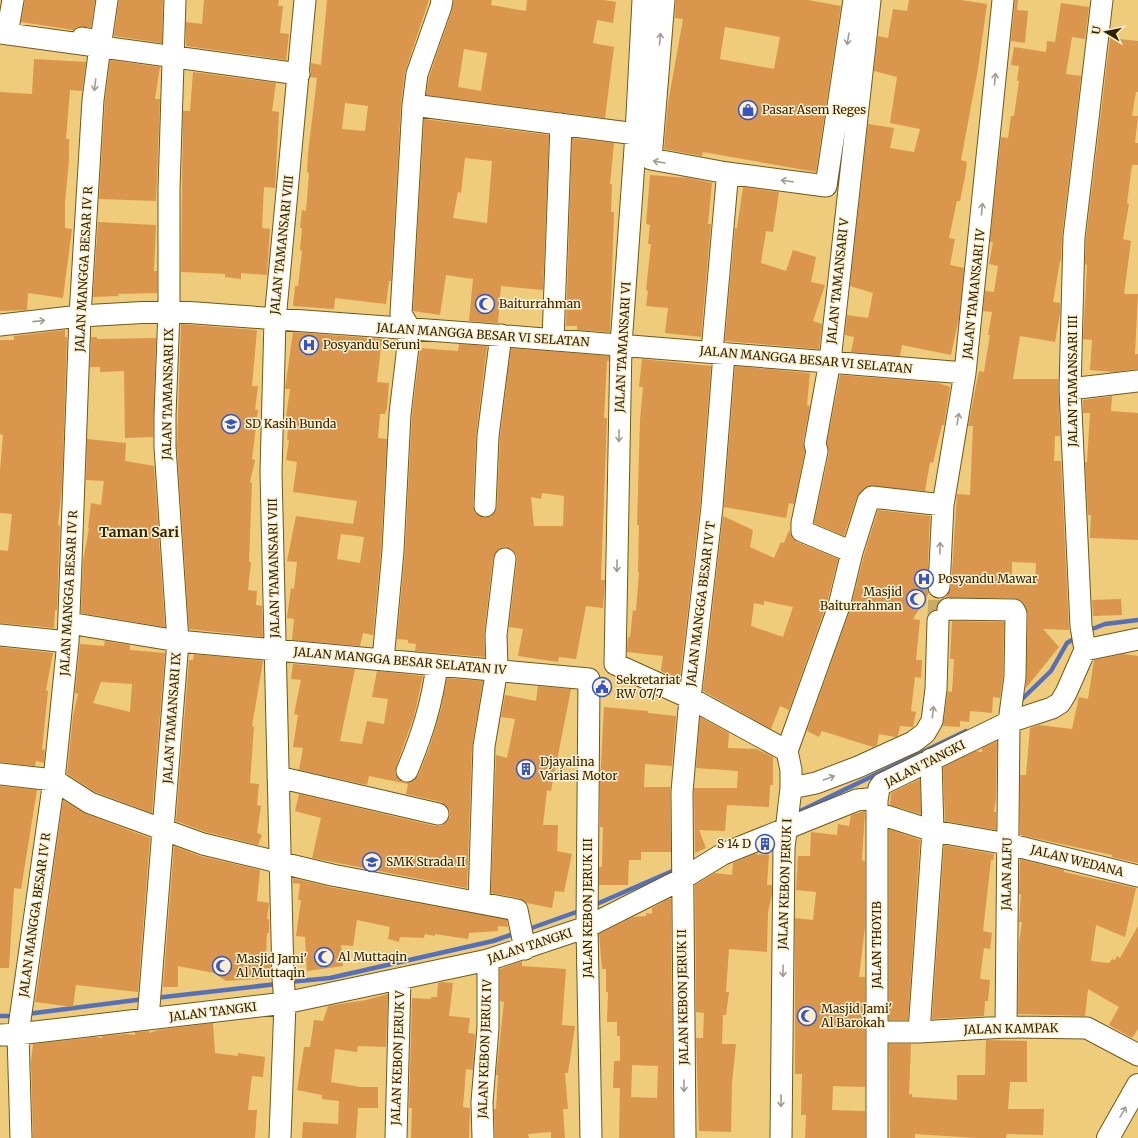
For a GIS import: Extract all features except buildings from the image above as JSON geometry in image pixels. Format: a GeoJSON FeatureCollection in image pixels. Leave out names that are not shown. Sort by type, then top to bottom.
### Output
{"type":"FeatureCollection","features":[{"type":"Feature","properties":{"kind":"main road"},"geometry":{"type":"LineString","coordinates":[[1108,1138],[1138,1085]]}},
{"type":"Feature","properties":{"kind":"street"},"geometry":{"type":"LineString","coordinates":[[13,0],[4,30],[299,74]]}},
{"type":"Feature","properties":{"kind":"street"},"geometry":{"type":"LineString","coordinates":[[100,44],[107,0]]}},
{"type":"Feature","properties":{"kind":"street","name":"JALAN TAMANSARI IX"},"geometry":{"type":"LineString","coordinates":[[148,1006],[164,830],[178,641],[165,447],[170,311],[169,189],[175,0]]}},
{"type":"Feature","properties":{"kind":"street","name":"JALAN TAMANSARI VIII"},"geometry":{"type":"LineString","coordinates":[[280,1138],[284,991],[271,472],[275,320],[305,0]]}},
{"type":"Feature","properties":{"kind":"street"},"geometry":{"type":"LineString","coordinates":[[383,660],[393,551],[400,414],[410,328],[401,314],[413,105],[417,74],[442,0]]}},
{"type":"Feature","properties":{"kind":"street","name":"JALAN TAMANSARI VI"},"geometry":{"type":"LineString","coordinates":[[615,664],[621,345],[636,134],[643,0]]}},
{"type":"Feature","properties":{"kind":"street"},"geometry":{"type":"LineString","coordinates":[[664,0],[651,160],[826,186],[854,0]]}},
{"type":"Feature","properties":{"kind":"street","name":"JALAN TAMANSARI V"},"geometry":{"type":"LineString","coordinates":[[852,552],[802,531],[802,523],[817,451],[815,444],[830,361],[870,0]]}},
{"type":"Feature","properties":{"kind":"street","name":"JALAN TAMANSARI IV"},"geometry":{"type":"LineString","coordinates":[[939,587],[943,505],[965,373],[1003,0]]}},
{"type":"Feature","properties":{"kind":"street","name":"JALAN TAMANSARI III"},"geometry":{"type":"LineString","coordinates":[[1009,720],[1052,708],[1060,703],[1066,693],[1083,638],[1070,389],[1074,237],[1102,0]]}},
{"type":"Feature","properties":{"kind":"street","name":"JALAN MANGGA BESAR IV R"},"geometry":{"type":"LineString","coordinates":[[21,1138],[15,1022],[54,780],[69,632],[80,316],[93,100],[100,44]]}},
{"type":"Feature","properties":{"kind":"street"},"geometry":{"type":"LineString","coordinates":[[413,105],[636,134]]}},
{"type":"Feature","properties":{"kind":"street"},"geometry":{"type":"LineString","coordinates":[[553,340],[561,124]]}},
{"type":"Feature","properties":{"kind":"street","name":"JALAN MANGGA BESAR IV T"},"geometry":{"type":"LineString","coordinates":[[682,870],[682,792],[690,698],[712,507],[727,181]]}},
{"type":"Feature","properties":{"kind":"street","name":"JALAN MANGGA BESAR VI SELATAN"},"geometry":{"type":"LineString","coordinates":[[0,325],[80,316],[170,311],[275,320],[501,335],[965,373]]}},
{"type":"Feature","properties":{"kind":"street"},"geometry":{"type":"LineString","coordinates":[[485,506],[488,436],[501,335]]}},
{"type":"Feature","properties":{"kind":"street"},"geometry":{"type":"LineString","coordinates":[[1070,389],[1138,381]]}},
{"type":"Feature","properties":{"kind":"street"},"geometry":{"type":"LineString","coordinates":[[589,679],[615,664],[690,698],[787,751],[839,606],[852,552],[866,506],[872,497],[943,505]]}},
{"type":"Feature","properties":{"kind":"street"},"geometry":{"type":"LineString","coordinates":[[479,902],[484,746],[498,669],[496,635],[505,559]]}},
{"type":"Feature","properties":{"kind":"street","name":"JALAN ALFU"},"geometry":{"type":"LineString","coordinates":[[791,793],[816,782],[858,767],[913,742],[925,733],[932,721],[943,615],[1015,612],[1017,644],[1009,720],[1006,1027]]}},
{"type":"Feature","properties":{"kind":"street","name":"JALAN MANGGA BESAR SELATAN IV"},"geometry":{"type":"LineString","coordinates":[[0,635],[69,632],[276,649],[437,665],[498,669],[589,679]]}},
{"type":"Feature","properties":{"kind":"street"},"geometry":{"type":"LineString","coordinates":[[1083,638],[1138,639]]}},
{"type":"Feature","properties":{"kind":"street"},"geometry":{"type":"LineString","coordinates":[[407,771],[420,739],[431,702],[437,665]]}},
{"type":"Feature","properties":{"kind":"street","name":"JALAN KEBON JERUK III"},"geometry":{"type":"LineString","coordinates":[[589,679],[587,923],[591,1138]]}},
{"type":"Feature","properties":{"kind":"street","name":"JALAN TANGKI"},"geometry":{"type":"LineString","coordinates":[[877,807],[879,788],[882,784],[1009,720]]}},
{"type":"Feature","properties":{"kind":"street","name":"JALAN KEBON JERUK I"},"geometry":{"type":"LineString","coordinates":[[781,1138],[786,826],[791,793],[791,770],[787,751]]}},
{"type":"Feature","properties":{"kind":"street"},"geometry":{"type":"LineString","coordinates":[[919,1032],[933,831],[931,759]]}},
{"type":"Feature","properties":{"kind":"street"},"geometry":{"type":"LineString","coordinates":[[0,774],[54,780],[90,803],[203,844],[280,864],[420,893],[479,902],[517,910],[523,940]]}},
{"type":"Feature","properties":{"kind":"street"},"geometry":{"type":"LineString","coordinates":[[278,777],[438,814]]}},
{"type":"Feature","properties":{"kind":"street","name":"JALAN TANGKI"},"geometry":{"type":"LineString","coordinates":[[15,1022],[400,979],[488,960],[523,940],[587,923],[682,870],[786,826],[857,800],[868,799],[877,807]]}},
{"type":"Feature","properties":{"kind":"street","name":"JALAN WEDANA"},"geometry":{"type":"LineString","coordinates":[[877,807],[933,831],[1008,844],[1138,876]]}},
{"type":"Feature","properties":{"kind":"street","name":"JALAN THOYIB"},"geometry":{"type":"LineString","coordinates":[[877,807],[877,1138]]}},
{"type":"Feature","properties":{"kind":"street","name":"JALAN KEBON JERUK II"},"geometry":{"type":"LineString","coordinates":[[682,870],[685,1138]]}},
{"type":"Feature","properties":{"kind":"street","name":"JALAN KEBON JERUK IV"},"geometry":{"type":"LineString","coordinates":[[482,1138],[482,1102],[488,1028],[488,960]]}},
{"type":"Feature","properties":{"kind":"street","name":"JALAN KEBON JERUK V"},"geometry":{"type":"LineString","coordinates":[[396,1138],[400,979]]}},
{"type":"Feature","properties":{"kind":"street","name":"JALAN KAMPAK"},"geometry":{"type":"LineString","coordinates":[[878,1032],[919,1032],[1006,1027],[1087,1028],[1138,1055]]}},
{"type":"Feature","properties":{"kind":"waterway"},"geometry":{"type":"LineString","coordinates":[[1087,631],[1105,624],[1138,620]]}},
{"type":"Feature","properties":{"kind":"waterway"},"geometry":{"type":"LineString","coordinates":[[1019,702],[1051,671],[1067,643],[1077,637]]}},
{"type":"Feature","properties":{"kind":"waterway"},"geometry":{"type":"LineString","coordinates":[[794,814],[966,731]]}},
{"type":"Feature","properties":{"kind":"waterway"},"geometry":{"type":"LineString","coordinates":[[592,906],[677,869]]}},
{"type":"Feature","properties":{"kind":"waterway"},"geometry":{"type":"LineString","coordinates":[[526,930],[582,910]]}},
{"type":"Feature","properties":{"kind":"waterway"},"geometry":{"type":"LineString","coordinates":[[289,982],[330,978],[493,941],[516,933]]}},
{"type":"Feature","properties":{"kind":"waterway"},"geometry":{"type":"LineString","coordinates":[[155,998],[277,984]]}},
{"type":"Feature","properties":{"kind":"waterway"},"geometry":{"type":"LineString","coordinates":[[27,1014],[144,999]]}},
{"type":"Feature","properties":{"kind":"waterway"},"geometry":{"type":"LineString","coordinates":[[0,1016],[15,1016]]}},
{"type":"Feature","properties":{"kind":"tunnel"},"geometry":{"type":"LineString","coordinates":[[938,621],[939,587]]}},
{"type":"Feature","properties":{"kind":"place","name":"Pasar Asem Reges"},"geometry":{"type":"Point","coordinates":[748,110]}},
{"type":"Feature","properties":{"kind":"place","name":"Baiturrahman"},"geometry":{"type":"Point","coordinates":[485,304]}},
{"type":"Feature","properties":{"kind":"place","name":"Posyandu Seruni"},"geometry":{"type":"Point","coordinates":[309,345]}},
{"type":"Feature","properties":{"kind":"place","name":"SD Kasih Bunda"},"geometry":{"type":"Point","coordinates":[231,424]}},
{"type":"Feature","properties":{"kind":"place","name":"Posyandu Mawar"},"geometry":{"type":"Point","coordinates":[924,579]}},
{"type":"Feature","properties":{"kind":"place","name":"Masjid Baiturrahman"},"geometry":{"type":"Point","coordinates":[916,599]}},
{"type":"Feature","properties":{"kind":"place","name":"Sekretariat RW 07/7"},"geometry":{"type":"Point","coordinates":[602,687]}},
{"type":"Feature","properties":{"kind":"place","name":"Djayalina Variasi Motor"},"geometry":{"type":"Point","coordinates":[526,769]}},
{"type":"Feature","properties":{"kind":"place","name":"S 14 D"},"geometry":{"type":"Point","coordinates":[765,844]}},
{"type":"Feature","properties":{"kind":"place","name":"SMK Strada II"},"geometry":{"type":"Point","coordinates":[372,862]}},
{"type":"Feature","properties":{"kind":"place","name":"Al Muttaqin"},"geometry":{"type":"Point","coordinates":[324,957]}},
{"type":"Feature","properties":{"kind":"place","name":"Masjid Jami' Al Muttaqin"},"geometry":{"type":"Point","coordinates":[222,966]}},
{"type":"Feature","properties":{"kind":"place","name":"Masjid Jami' Al Barokah"},"geometry":{"type":"Point","coordinates":[807,1016]}},
{"type":"Feature","properties":{"kind":"district","name":"Taman Sari"},"geometry":{"type":"Point","coordinates":[139,532]}}]}
